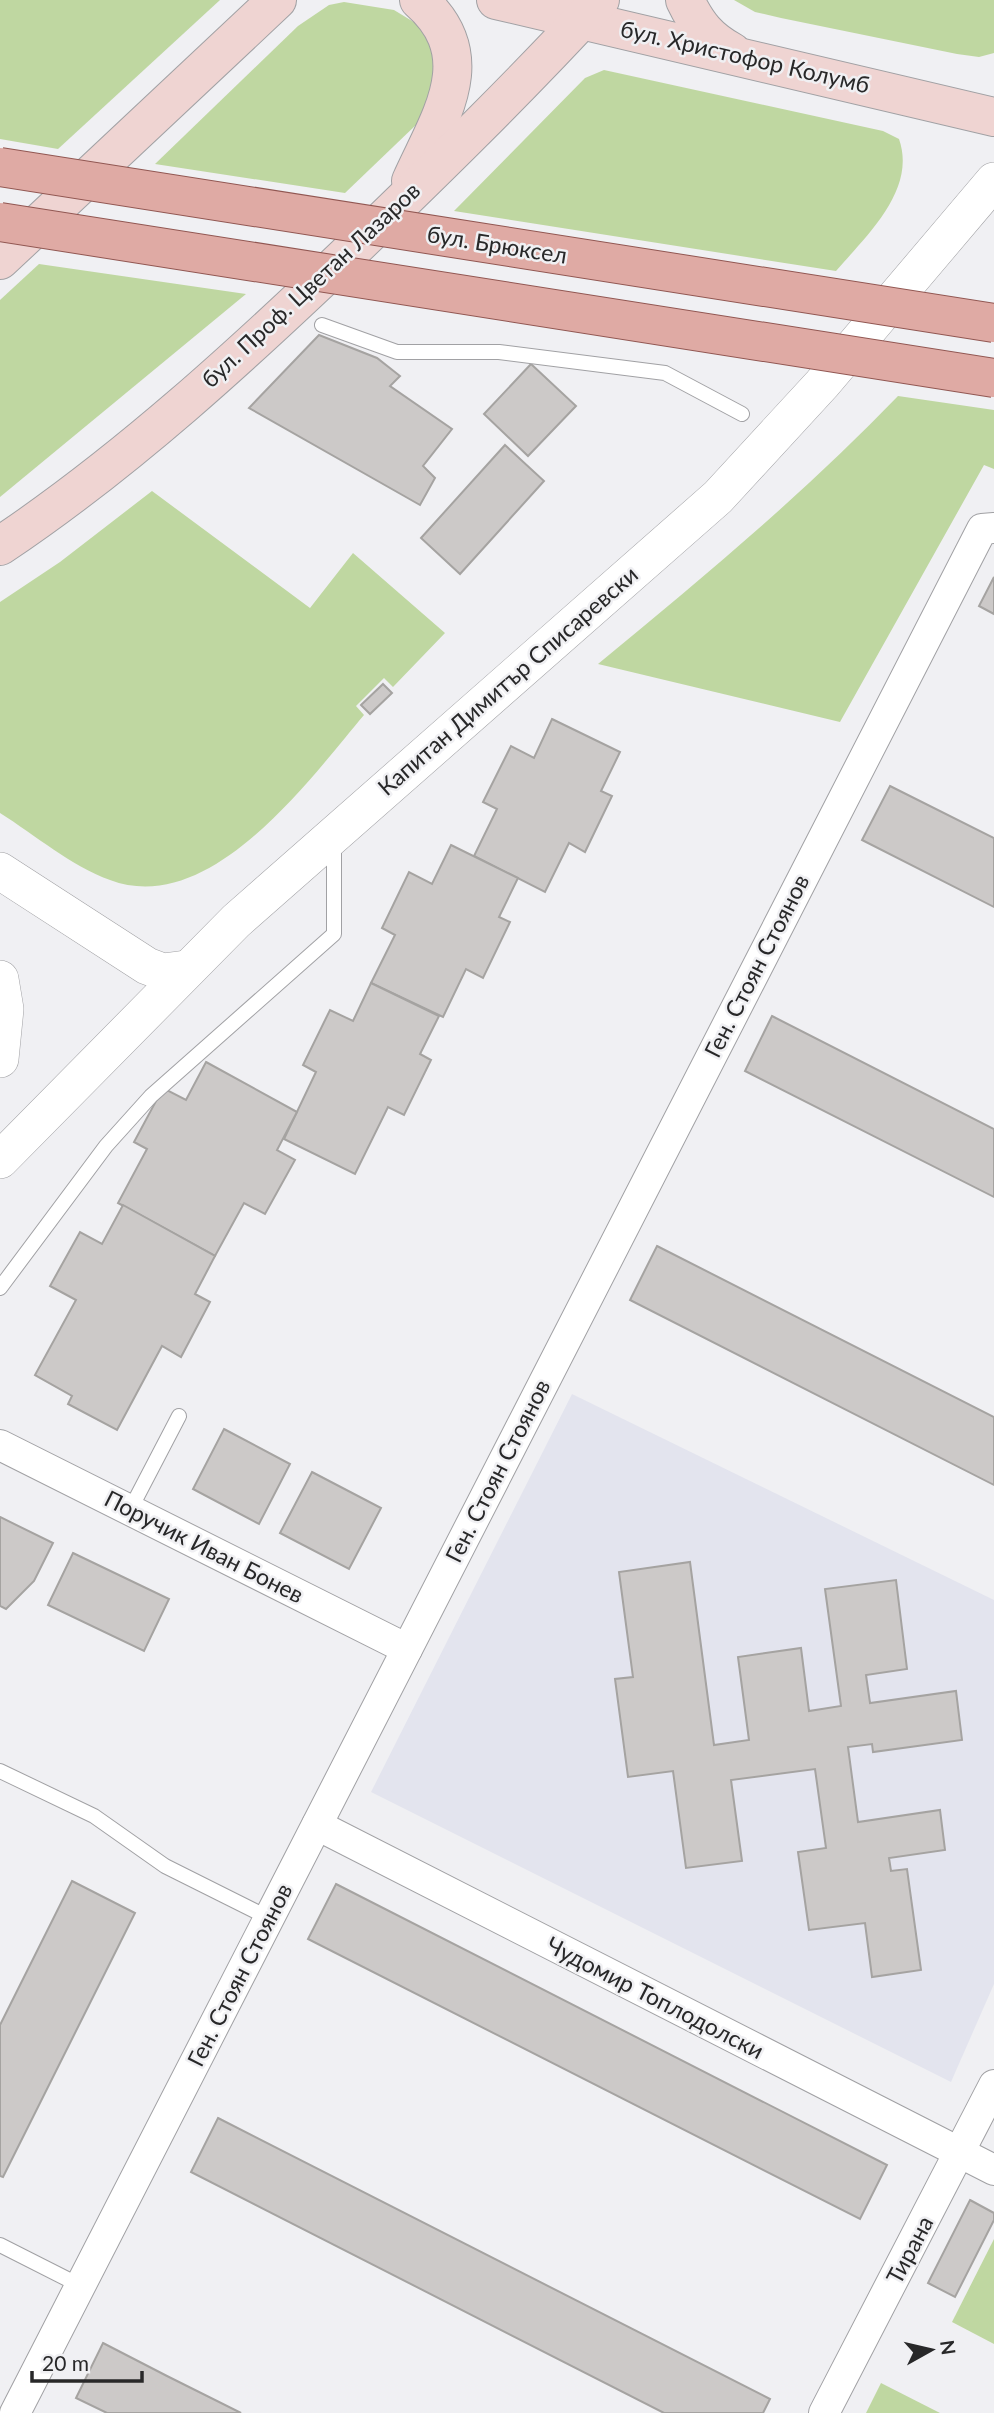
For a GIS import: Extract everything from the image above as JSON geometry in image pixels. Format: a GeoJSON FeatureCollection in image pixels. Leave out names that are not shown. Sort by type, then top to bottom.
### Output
{"type":"FeatureCollection","features":[{"type":"Feature","properties":{"kind":"main road"},"geometry":{"type":"LineString","coordinates":[[0,260],[277,0]]}},
{"type":"Feature","properties":{"kind":"main road"},"geometry":{"type":"LineString","coordinates":[[402,202],[448,99],[454,76],[449,38],[441,22],[419,0]]}},
{"type":"Feature","properties":{"kind":"main road","name":"бул. Христофор Колумб"},"geometry":{"type":"LineString","coordinates":[[496,0],[591,10],[740,56],[994,117]]}},
{"type":"Feature","properties":{"kind":"main road"},"geometry":{"type":"LineString","coordinates":[[685,0],[695,21],[711,41],[740,56]]}},
{"type":"Feature","properties":{"kind":"main road","name":"бул. Проф. Цветан Лазаров"},"geometry":{"type":"LineString","coordinates":[[0,546],[119,455],[255,343],[402,202],[591,10]]}},
{"type":"Feature","properties":{"kind":"main road","name":"бул. Брюксел"},"geometry":{"type":"LineString","coordinates":[[0,167],[994,323]]}},
{"type":"Feature","properties":{"kind":"main road"},"geometry":{"type":"LineString","coordinates":[[0,222],[994,378]]}},
{"type":"Feature","properties":{"kind":"street","name":"Капитан Димитър Списаревски"},"geometry":{"type":"LineString","coordinates":[[0,1160],[186,970],[334,833],[718,497],[822,384],[994,181]]}},
{"type":"Feature","properties":{"kind":"street","name":"Ген. Стоян Стоянов"},"geometry":{"type":"LineString","coordinates":[[15,2413],[407,1648],[988,528]]}},
{"type":"Feature","properties":{"kind":"street"},"geometry":{"type":"LineString","coordinates":[[0,871],[147,966],[163,972],[186,970]]}},
{"type":"Feature","properties":{"kind":"street"},"geometry":{"type":"LineString","coordinates":[[0,979],[5,1009],[0,1059]]}},
{"type":"Feature","properties":{"kind":"street","name":"Поручик Иван Бонев"},"geometry":{"type":"LineString","coordinates":[[0,1445],[407,1648]]}},
{"type":"Feature","properties":{"kind":"street","name":"Чудомир Топлодолски"},"geometry":{"type":"LineString","coordinates":[[317,1825],[994,2170]]}},
{"type":"Feature","properties":{"kind":"street","name":"Тирана"},"geometry":{"type":"LineString","coordinates":[[824,2413],[994,2085]]}},
{"type":"Feature","properties":{"kind":"lane"},"geometry":{"type":"LineString","coordinates":[[322,325],[397,352],[499,352],[665,373],[742,414]]}},
{"type":"Feature","properties":{"kind":"lane"},"geometry":{"type":"LineString","coordinates":[[0,1288],[106,1146],[151,1096],[334,933],[334,833]]}},
{"type":"Feature","properties":{"kind":"lane"},"geometry":{"type":"LineString","coordinates":[[130,1510],[179,1416]]}},
{"type":"Feature","properties":{"kind":"lane"},"geometry":{"type":"LineString","coordinates":[[0,1772],[93,1816],[165,1866],[269,1919]]}},
{"type":"Feature","properties":{"kind":"lane"},"geometry":{"type":"LineString","coordinates":[[0,2245],[81,2286]]}},
{"type":"Feature","properties":{"kind":"shaded area"},"geometry":{"type":"Polygon","coordinates":[[[572,1394],[994,1600],[994,1984],[951,2082],[371,1792],[572,1394]]]}},
{"type":"Feature","properties":{"kind":"green space"},"geometry":{"type":"Polygon","coordinates":[[[0,0],[220,0],[58,149],[0,139],[0,0]]]}},
{"type":"Feature","properties":{"kind":"green space"},"geometry":{"type":"Polygon","coordinates":[[[734,0],[994,0],[994,53],[979,57],[957,54],[755,12],[734,0]]]}},
{"type":"Feature","properties":{"kind":"green space"},"geometry":{"type":"Polygon","coordinates":[[[344,2],[394,10],[422,27],[432,43],[437,87],[418,123],[345,193],[155,164],[298,26],[329,5],[344,2]]]}},
{"type":"Feature","properties":{"kind":"green space"},"geometry":{"type":"Polygon","coordinates":[[[604,70],[883,131],[899,139],[903,158],[895,194],[874,227],[836,271],[454,211],[585,78],[604,70]]]}},
{"type":"Feature","properties":{"kind":"green space"},"geometry":{"type":"Polygon","coordinates":[[[39,264],[246,294],[0,497],[0,300],[39,264]]]}},
{"type":"Feature","properties":{"kind":"green space"},"geometry":{"type":"Polygon","coordinates":[[[898,396],[994,410],[994,469],[984,465],[840,722],[598,664],[789,501],[898,396]]]}},
{"type":"Feature","properties":{"kind":"green space"},"geometry":{"type":"Polygon","coordinates":[[[152,491],[310,608],[353,553],[445,633],[393,687],[384,678],[356,706],[364,715],[286,806],[254,836],[220,862],[184,879],[147,886],[110,880],[96,874],[0,813],[0,602],[60,562],[152,491]]]}},
{"type":"Feature","properties":{"kind":"green space"},"geometry":{"type":"Polygon","coordinates":[[[994,2239],[994,2344],[952,2322],[994,2239]]]}},
{"type":"Feature","properties":{"kind":"green space"},"geometry":{"type":"Polygon","coordinates":[[[881,2383],[940,2413],[866,2413],[881,2383]]]}},
{"type":"Feature","properties":{"kind":"building"},"geometry":{"type":"Polygon","coordinates":[[[319,335],[377,358],[400,376],[390,386],[452,429],[423,466],[435,478],[420,505],[249,408],[319,335]]]}},
{"type":"Feature","properties":{"kind":"building"},"geometry":{"type":"Polygon","coordinates":[[[531,364],[576,406],[528,456],[484,414],[531,364]]]}},
{"type":"Feature","properties":{"kind":"building"},"geometry":{"type":"Polygon","coordinates":[[[505,445],[544,481],[460,574],[421,538],[505,445]]]}},
{"type":"Feature","properties":{"kind":"building"},"geometry":{"type":"Polygon","coordinates":[[[994,577],[994,614],[979,606],[994,577]]]}},
{"type":"Feature","properties":{"kind":"building"},"geometry":{"type":"Polygon","coordinates":[[[383,684],[392,693],[370,714],[361,705],[383,684]]]}},
{"type":"Feature","properties":{"kind":"building"},"geometry":{"type":"Polygon","coordinates":[[[552,719],[620,752],[601,791],[612,796],[585,852],[569,843],[545,892],[474,856],[497,809],[483,802],[511,746],[534,758],[552,719]]]}},
{"type":"Feature","properties":{"kind":"building"},"geometry":{"type":"Polygon","coordinates":[[[890,786],[994,838],[994,907],[862,840],[890,786]]]}},
{"type":"Feature","properties":{"kind":"building"},"geometry":{"type":"Polygon","coordinates":[[[451,845],[518,878],[499,917],[510,922],[483,978],[466,969],[443,1017],[371,983],[395,935],[382,928],[409,872],[432,884],[451,845]]]}},
{"type":"Feature","properties":{"kind":"building"},"geometry":{"type":"Polygon","coordinates":[[[371,983],[439,1016],[420,1054],[431,1060],[404,1115],[388,1107],[355,1174],[284,1139],[316,1072],[303,1065],[330,1010],[353,1021],[371,983]]]}},
{"type":"Feature","properties":{"kind":"building"},"geometry":{"type":"Polygon","coordinates":[[[772,1016],[994,1129],[994,1197],[745,1071],[772,1016]]]}},
{"type":"Feature","properties":{"kind":"building"},"geometry":{"type":"Polygon","coordinates":[[[206,1062],[297,1112],[277,1150],[295,1160],[265,1214],[244,1203],[215,1256],[118,1203],[147,1149],[134,1142],[163,1088],[186,1100],[206,1062]]]}},
{"type":"Feature","properties":{"kind":"building"},"geometry":{"type":"Polygon","coordinates":[[[123,1205],[215,1256],[195,1294],[210,1302],[181,1357],[162,1346],[117,1430],[68,1404],[72,1396],[35,1375],[76,1300],[50,1286],[80,1232],[102,1244],[123,1205]]]}},
{"type":"Feature","properties":{"kind":"building"},"geometry":{"type":"Polygon","coordinates":[[[657,1246],[994,1417],[994,1485],[630,1300],[657,1246]]]}},
{"type":"Feature","properties":{"kind":"building"},"geometry":{"type":"Polygon","coordinates":[[[224,1429],[290,1464],[259,1524],[193,1489],[224,1429]]]}},
{"type":"Feature","properties":{"kind":"building"},"geometry":{"type":"Polygon","coordinates":[[[312,1472],[381,1508],[349,1569],[280,1533],[312,1472]]]}},
{"type":"Feature","properties":{"kind":"building"},"geometry":{"type":"Polygon","coordinates":[[[0,1517],[53,1543],[34,1581],[6,1609],[0,1606],[0,1517]]]}},
{"type":"Feature","properties":{"kind":"building"},"geometry":{"type":"Polygon","coordinates":[[[73,1553],[169,1599],[144,1651],[48,1605],[73,1553]]]}},
{"type":"Feature","properties":{"kind":"building"},"geometry":{"type":"Polygon","coordinates":[[[690,1562],[714,1745],[749,1740],[738,1657],[801,1648],[809,1711],[841,1706],[825,1589],[896,1580],[907,1669],[866,1675],[870,1703],[956,1691],[962,1740],[873,1752],[872,1744],[848,1747],[858,1822],[940,1810],[945,1850],[889,1858],[891,1871],[907,1869],[921,1970],[872,1977],[865,1923],[809,1930],[798,1852],[826,1848],[815,1769],[731,1780],[742,1861],[686,1868],[673,1771],[628,1777],[615,1679],[633,1677],[619,1572],[690,1562]]]}},
{"type":"Feature","properties":{"kind":"building"},"geometry":{"type":"Polygon","coordinates":[[[72,1881],[135,1913],[3,2177],[0,2176],[0,2025],[72,1881]]]}},
{"type":"Feature","properties":{"kind":"building"},"geometry":{"type":"Polygon","coordinates":[[[336,1884],[887,2165],[860,2219],[308,1939],[336,1884]]]}},
{"type":"Feature","properties":{"kind":"building"},"geometry":{"type":"Polygon","coordinates":[[[218,2118],[770,2399],[763,2413],[664,2413],[191,2172],[218,2118]]]}},
{"type":"Feature","properties":{"kind":"building"},"geometry":{"type":"Polygon","coordinates":[[[970,2200],[994,2213],[994,2220],[955,2297],[928,2283],[970,2200]]]}},
{"type":"Feature","properties":{"kind":"building"},"geometry":{"type":"Polygon","coordinates":[[[103,2343],[241,2413],[107,2413],[76,2398],[103,2343]]]}}]}
